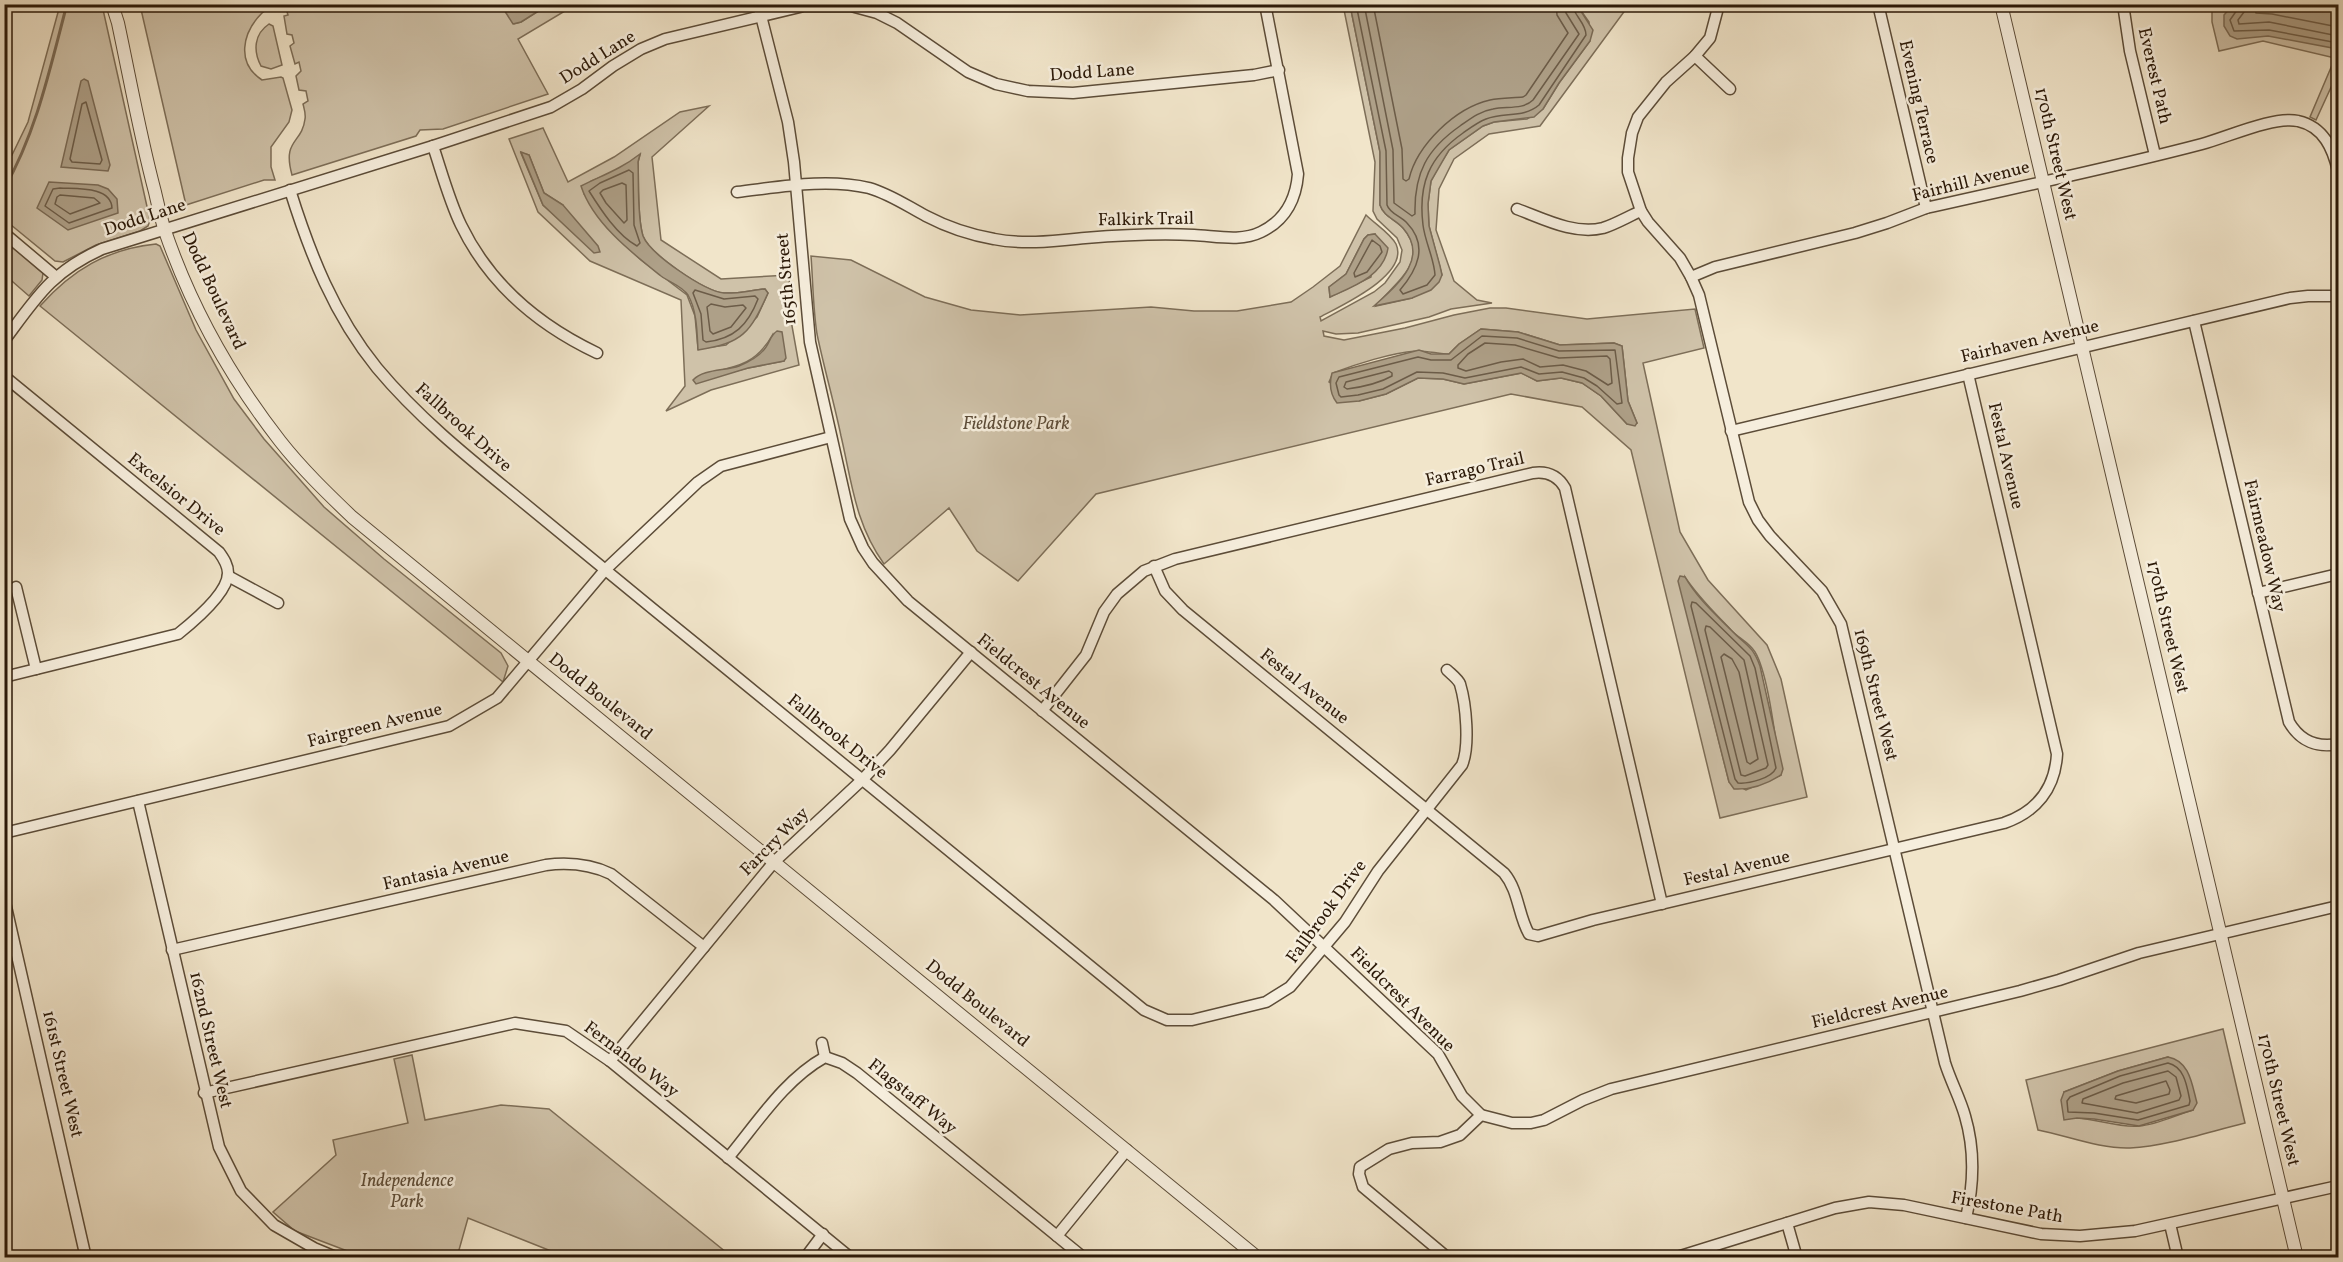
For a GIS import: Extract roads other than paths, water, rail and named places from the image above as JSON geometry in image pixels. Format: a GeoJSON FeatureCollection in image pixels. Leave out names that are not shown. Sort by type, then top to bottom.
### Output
{"type":"FeatureCollection","features":[{"type":"Feature","properties":{"kind":"street","name":"Dodd Boulevard"},"geometry":{"type":"LineString","coordinates":[[112,4],[164,229],[206,326],[234,376],[288,451],[352,517],[1258,1257]]}},
{"type":"Feature","properties":{"kind":"street","name":"Dodd Boulevard"},"geometry":{"type":"LineString","coordinates":[[117,4],[118,23]]}},
{"type":"Feature","properties":{"kind":"street","name":"165th Street"},"geometry":{"type":"LineString","coordinates":[[758,4],[788,122],[796,186],[808,333],[850,519],[863,548]]}},
{"type":"Feature","properties":{"kind":"street","name":"Falkirk Trail"},"geometry":{"type":"LineString","coordinates":[[737,192],[838,184],[869,189],[895,198],[926,216],[960,231],[996,240],[1038,242],[1146,233],[1238,238],[1248,236],[1268,228],[1282,216],[1297,190],[1298,174],[1295,153],[1266,4]]}},
{"type":"Feature","properties":{"kind":"street","name":"169th Street West"},"geometry":{"type":"LineString","coordinates":[[1719,4],[1710,38],[1695,56],[1666,82],[1638,117],[1632,133],[1628,172],[1641,211],[1680,258],[1691,277],[1701,304],[1746,492],[1758,520],[1782,550],[1822,591],[1841,624],[1950,1079],[1970,1134],[1972,1186],[1966,1218]]}},
{"type":"Feature","properties":{"kind":"street","name":"Evening Terrace"},"geometry":{"type":"LineString","coordinates":[[1878,4],[1926,208]]}},
{"type":"Feature","properties":{"kind":"street","name":"170th Street West"},"geometry":{"type":"LineString","coordinates":[[2001,4],[2297,1257]]}},
{"type":"Feature","properties":{"kind":"street","name":"Everest Path"},"geometry":{"type":"LineString","coordinates":[[2123,4],[2130,51],[2155,155]]}},
{"type":"Feature","properties":{"kind":"street","name":"Dodd Lane"},"geometry":{"type":"LineString","coordinates":[[4,341],[34,300],[56,276],[84,257],[102,249],[551,107],[641,49],[665,39],[804,6],[851,6],[877,13],[897,23],[968,72],[996,84],[1028,91],[1073,93],[1254,75],[1279,70]]}},
{"type":"Feature","properties":{"kind":"street"},"geometry":{"type":"LineString","coordinates":[[1695,56],[1730,89]]}},
{"type":"Feature","properties":{"kind":"street","name":"Fairhill Avenue"},"geometry":{"type":"LineString","coordinates":[[1691,277],[1714,267],[1876,226],[1926,208],[2155,155],[2235,135],[2277,121],[2300,122],[2319,132],[2332,149],[2338,171]]}},
{"type":"Feature","properties":{"kind":"street"},"geometry":{"type":"LineString","coordinates":[[433,146],[461,225],[498,281],[528,311],[547,326],[565,338],[597,353]]}},
{"type":"Feature","properties":{"kind":"street","name":"Fallbrook Drive"},"geometry":{"type":"LineString","coordinates":[[290,190],[324,284],[352,333],[376,366],[412,408],[447,440],[605,570],[1143,1010],[1154,1016],[1167,1020],[1192,1020],[1266,1002],[1290,987],[1325,947],[1345,922],[1378,871],[1462,765],[1467,748],[1459,682],[1447,670]]}},
{"type":"Feature","properties":{"kind":"street"},"geometry":{"type":"LineString","coordinates":[[1517,209],[1570,228],[1588,230],[1603,228],[1641,211]]}},
{"type":"Feature","properties":{"kind":"street"},"geometry":{"type":"LineString","coordinates":[[4,233],[56,276]]}},
{"type":"Feature","properties":{"kind":"street","name":"Fairhaven Avenue"},"geometry":{"type":"LineString","coordinates":[[1731,431],[2299,297],[2338,296]]}},
{"type":"Feature","properties":{"kind":"street","name":"Fairmeadow Way"},"geometry":{"type":"LineString","coordinates":[[2194,321],[2289,722],[2298,735],[2313,743],[2328,746],[2338,744]]}},
{"type":"Feature","properties":{"kind":"street","name":"Festal Avenue"},"geometry":{"type":"LineString","coordinates":[[1154,566],[1165,591],[1183,610],[1504,873],[1514,888],[1521,916],[1529,934],[1538,936],[2016,819],[2029,812],[2042,798],[2056,767],[2055,740],[1968,374]]}},
{"type":"Feature","properties":{"kind":"street","name":"Excelsior Drive"},"geometry":{"type":"LineString","coordinates":[[4,376],[219,552],[227,565],[228,576]]}},
{"type":"Feature","properties":{"kind":"street","name":"Fairgreen Avenue"},"geometry":{"type":"LineString","coordinates":[[4,833],[449,726],[497,698],[605,570],[698,482],[721,466],[831,437]]}},
{"type":"Feature","properties":{"kind":"street","name":"Farrago Trail"},"geometry":{"type":"LineString","coordinates":[[1042,711],[1086,655],[1110,603],[1134,578],[1154,566],[1186,556],[1533,473],[1544,473],[1554,477],[1565,488],[1662,904]]}},
{"type":"Feature","properties":{"kind":"street","name":"Fieldcrest Avenue"},"geometry":{"type":"LineString","coordinates":[[863,548],[895,589],[1274,900],[1438,1054],[1462,1096],[1481,1115],[1512,1123],[1538,1121],[1611,1089],[2059,981],[2139,953],[2338,906]]}},
{"type":"Feature","properties":{"kind":"street"},"geometry":{"type":"LineString","coordinates":[[2258,593],[2338,574]]}},
{"type":"Feature","properties":{"kind":"street"},"geometry":{"type":"LineString","coordinates":[[4,677],[178,634],[198,617],[224,587],[228,576],[278,603]]}},
{"type":"Feature","properties":{"kind":"street"},"geometry":{"type":"LineString","coordinates":[[16,587],[36,669]]}},
{"type":"Feature","properties":{"kind":"street","name":"Farcry Way"},"geometry":{"type":"LineString","coordinates":[[610,1061],[774,862],[890,750],[971,652]]}},
{"type":"Feature","properties":{"kind":"street","name":"162nd Street West"},"geometry":{"type":"LineString","coordinates":[[138,801],[204,1093],[219,1147],[241,1191],[274,1225],[313,1253],[338,1257]]}},
{"type":"Feature","properties":{"kind":"street","name":"Fantasia Avenue"},"geometry":{"type":"LineString","coordinates":[[172,951],[546,865],[574,863],[596,867],[611,874],[704,947]]}},
{"type":"Feature","properties":{"kind":"street","name":"161st Street West"},"geometry":{"type":"LineString","coordinates":[[4,898],[87,1257]]}},
{"type":"Feature","properties":{"kind":"street","name":"Fernando Way"},"geometry":{"type":"LineString","coordinates":[[204,1093],[515,1023],[566,1030],[610,1061],[851,1257]]}},
{"type":"Feature","properties":{"kind":"street"},"geometry":{"type":"LineString","coordinates":[[728,1158],[794,1078],[808,1066],[825,1057],[822,1043]]}},
{"type":"Feature","properties":{"kind":"street","name":"Flagstaff Way"},"geometry":{"type":"LineString","coordinates":[[825,1057],[842,1063],[857,1073],[1084,1257]]}},
{"type":"Feature","properties":{"kind":"street"},"geometry":{"type":"LineString","coordinates":[[1448,1257],[1367,1191],[1360,1181],[1360,1167],[1389,1149],[1412,1143],[1440,1142],[1460,1135],[1481,1115]]}},
{"type":"Feature","properties":{"kind":"street"},"geometry":{"type":"LineString","coordinates":[[1057,1236],[1127,1150]]}},
{"type":"Feature","properties":{"kind":"street","name":"Firestone Path"},"geometry":{"type":"LineString","coordinates":[[1674,1257],[1835,1208],[1869,1202],[1904,1205],[2032,1233],[2080,1236],[2127,1232],[2170,1224],[2338,1186]]}},
{"type":"Feature","properties":{"kind":"street"},"geometry":{"type":"LineString","coordinates":[[1786,1223],[1797,1257]]}},
{"type":"Feature","properties":{"kind":"street"},"geometry":{"type":"LineString","coordinates":[[2170,1224],[2178,1257]]}},
{"type":"Feature","properties":{"kind":"street"},"geometry":{"type":"LineString","coordinates":[[805,1257],[823,1234]]}},
{"type":"Feature","properties":{"kind":"water"},"geometry":{"type":"Polygon","coordinates":[[[501,5],[548,5],[521,22],[513,24],[501,5]]]}},
{"type":"Feature","properties":{"kind":"water"},"geometry":{"type":"Polygon","coordinates":[[[1350,5],[1577,5],[1593,30],[1590,41],[1543,109],[1534,117],[1494,122],[1483,126],[1449,150],[1431,181],[1428,204],[1429,226],[1442,275],[1439,282],[1431,290],[1412,298],[1374,306],[1392,290],[1407,271],[1413,250],[1410,239],[1403,228],[1387,215],[1380,205],[1380,152],[1350,5]]]}},
{"type":"Feature","properties":{"kind":"water"},"geometry":{"type":"Polygon","coordinates":[[[2338,5],[2338,49],[2268,36],[2237,39],[2230,36],[2224,26],[2224,15],[2231,7],[2338,5]]]}},
{"type":"Feature","properties":{"kind":"water"},"geometry":{"type":"Polygon","coordinates":[[[84,79],[88,81],[110,165],[108,171],[61,167],[81,81],[84,79]]]}},
{"type":"Feature","properties":{"kind":"water"},"geometry":{"type":"Polygon","coordinates":[[[521,152],[529,155],[544,193],[563,205],[598,246],[600,252],[594,253],[543,205],[521,152]]]}},
{"type":"Feature","properties":{"kind":"water"},"geometry":{"type":"Polygon","coordinates":[[[640,154],[638,162],[640,219],[643,236],[648,244],[666,261],[691,279],[715,291],[729,293],[765,289],[768,293],[750,327],[743,334],[725,344],[698,350],[695,315],[688,295],[626,247],[604,225],[587,200],[581,186],[619,168],[640,154]]]}},
{"type":"Feature","properties":{"kind":"water"},"geometry":{"type":"Polygon","coordinates":[[[49,182],[98,185],[108,189],[117,199],[118,213],[68,230],[37,208],[49,182]]]}},
{"type":"Feature","properties":{"kind":"water"},"geometry":{"type":"Polygon","coordinates":[[[1375,234],[1388,248],[1380,266],[1366,279],[1330,297],[1329,287],[1346,274],[1364,239],[1368,235],[1375,234]]]}},
{"type":"Feature","properties":{"kind":"water"},"geometry":{"type":"Polygon","coordinates":[[[1481,329],[1518,332],[1560,345],[1614,343],[1622,346],[1628,401],[1637,423],[1635,426],[1627,424],[1601,396],[1582,383],[1561,378],[1537,381],[1521,373],[1464,384],[1443,379],[1418,378],[1386,394],[1359,401],[1337,403],[1333,396],[1330,385],[1332,373],[1419,350],[1431,354],[1449,354],[1481,329]]]}},
{"type":"Feature","properties":{"kind":"water"},"geometry":{"type":"Polygon","coordinates":[[[777,331],[782,332],[786,358],[784,361],[748,368],[696,384],[693,380],[702,374],[733,368],[750,361],[764,350],[777,331]]]}},
{"type":"Feature","properties":{"kind":"water"},"geometry":{"type":"Polygon","coordinates":[[[1680,576],[1685,577],[1706,605],[1751,649],[1760,666],[1783,769],[1781,775],[1764,784],[1734,789],[1729,782],[1678,581],[1680,576]]]}},
{"type":"Feature","properties":{"kind":"water"},"geometry":{"type":"Polygon","coordinates":[[[2168,1057],[2181,1063],[2189,1075],[2197,1103],[2193,1110],[2139,1126],[2094,1119],[2064,1120],[2061,1100],[2064,1092],[2118,1071],[2168,1057]]]}},
{"type":"Feature","properties":{"kind":"waterway"},"geometry":{"type":"LineString","coordinates":[[4,189],[34,122],[67,4]]}},
{"type":"Feature","properties":{"kind":"park label","name":"Fieldstone Park"},"geometry":{"type":"Point","coordinates":[1016,424]}},
{"type":"Feature","properties":{"kind":"park label","name":"Independence Park"},"geometry":{"type":"Point","coordinates":[407,1191]}}]}
